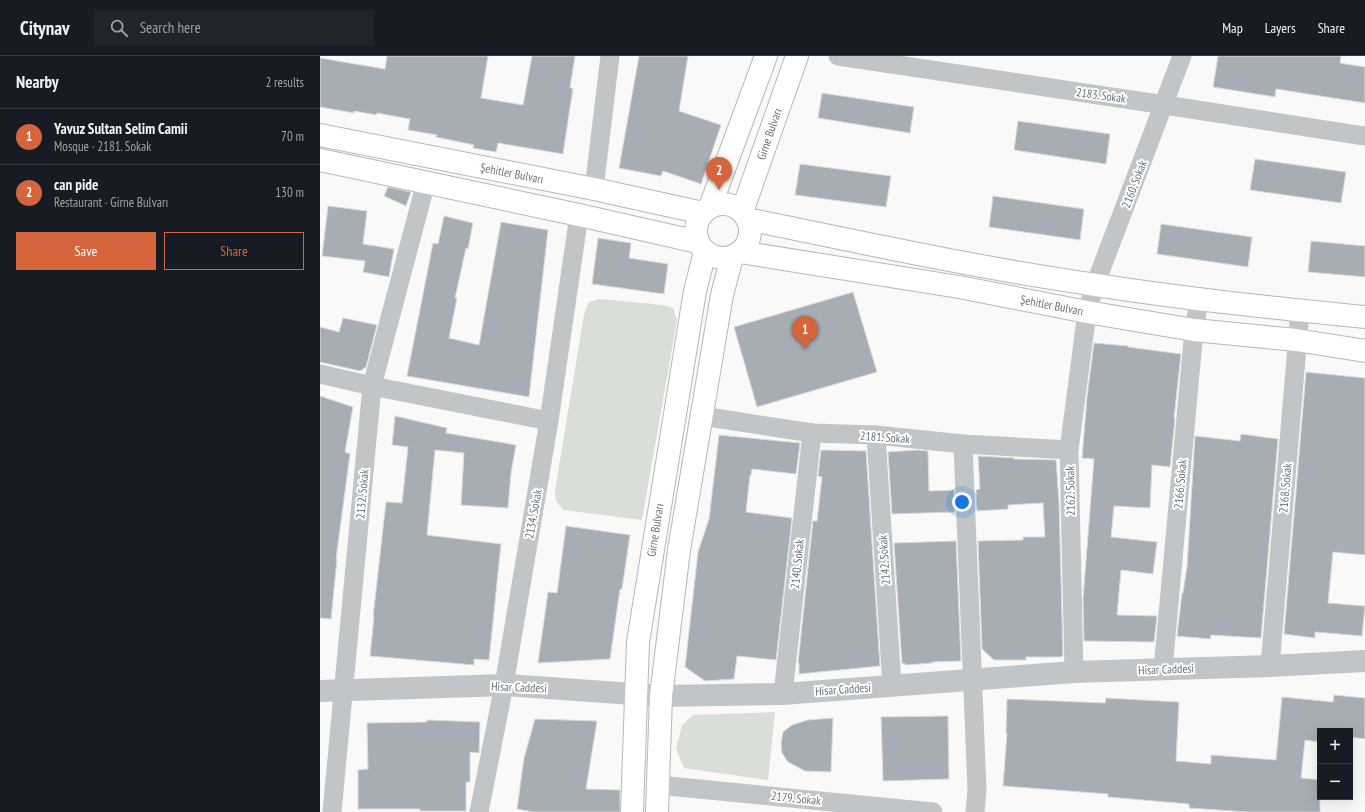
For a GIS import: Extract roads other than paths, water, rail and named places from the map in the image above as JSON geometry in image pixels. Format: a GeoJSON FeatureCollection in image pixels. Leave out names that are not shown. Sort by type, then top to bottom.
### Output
{"type":"FeatureCollection","features":[{"type":"Feature","properties":{"kind":"main road"},"geometry":{"type":"LineString","coordinates":[[702,247],[696,237],[698,220],[706,210],[766,56]]}},
{"type":"Feature","properties":{"kind":"main road","name":"Girne Bulvarı"},"geometry":{"type":"LineString","coordinates":[[744,215],[797,56]]}},
{"type":"Feature","properties":{"kind":"main road","name":"Şehitler Bulvarı"},"geometry":{"type":"LineString","coordinates":[[320,134],[706,210],[718,205],[726,204],[735,207],[744,215],[962,263],[1095,285],[1199,299],[1365,317]]}},
{"type":"Feature","properties":{"kind":"main road","name":"Şehitler Bulvarı"},"geometry":{"type":"LineString","coordinates":[[320,160],[579,215],[702,247],[713,257],[722,258],[736,255],[959,287],[1087,312],[1194,330],[1296,340],[1365,351]]}},
{"type":"Feature","properties":{"kind":"main road"},"geometry":{"type":"LineString","coordinates":[[657,812],[660,696],[679,550],[722,295],[736,255],[746,246],[749,237],[750,228],[744,215]]}},
{"type":"Feature","properties":{"kind":"main road","name":"Girne Bulvarı"},"geometry":{"type":"LineString","coordinates":[[632,812],[638,642],[702,247]]}},
{"type":"Feature","properties":{"kind":"street"},"geometry":{"type":"LineString","coordinates":[[594,189],[610,56]]}},
{"type":"Feature","properties":{"kind":"street","name":"2183. Sokak"},"geometry":{"type":"LineString","coordinates":[[838,56],[1165,104],[1365,136]]}},
{"type":"Feature","properties":{"kind":"street","name":"2160. Sokak"},"geometry":{"type":"LineString","coordinates":[[1087,312],[1095,285],[1182,56]]}},
{"type":"Feature","properties":{"kind":"street","name":"2132. Sokak"},"geometry":{"type":"LineString","coordinates":[[332,812],[372,386],[426,182]]}},
{"type":"Feature","properties":{"kind":"street","name":"2134. Sokak"},"geometry":{"type":"LineString","coordinates":[[479,812],[504,685],[548,421],[579,215]]}},
{"type":"Feature","properties":{"kind":"street","name":"2166. Sokak"},"geometry":{"type":"LineString","coordinates":[[1163,669],[1194,330],[1199,299]]}},
{"type":"Feature","properties":{"kind":"street","name":"2168. Sokak"},"geometry":{"type":"LineString","coordinates":[[1270,666],[1296,340],[1300,310]]}},
{"type":"Feature","properties":{"kind":"street","name":"2162. Sokak"},"geometry":{"type":"LineString","coordinates":[[1074,672],[1069,450],[1087,312]]}},
{"type":"Feature","properties":{"kind":"street"},"geometry":{"type":"LineString","coordinates":[[320,374],[372,386],[548,421]]}},
{"type":"Feature","properties":{"kind":"street","name":"2181. Sokak"},"geometry":{"type":"LineString","coordinates":[[702,416],[812,433],[876,435],[963,444],[1069,450]]}},
{"type":"Feature","properties":{"kind":"street","name":"2140. Sokak"},"geometry":{"type":"LineString","coordinates":[[783,694],[812,433]]}},
{"type":"Feature","properties":{"kind":"street","name":"2142. Sokak"},"geometry":{"type":"LineString","coordinates":[[876,435],[892,686]]}},
{"type":"Feature","properties":{"kind":"street"},"geometry":{"type":"LineString","coordinates":[[963,444],[977,790],[975,812]]}},
{"type":"Feature","properties":{"kind":"street","name":"Hisar Caddesi"},"geometry":{"type":"LineString","coordinates":[[320,691],[504,685],[660,696],[783,694],[1074,672],[1270,666],[1365,661]]}},
{"type":"Feature","properties":{"kind":"street","name":"2179. Sokak"},"geometry":{"type":"LineString","coordinates":[[658,785],[933,812]]}},
{"type":"Feature","properties":{"kind":"place","name":"can pide"},"geometry":{"type":"Point","coordinates":[719,190]}},
{"type":"Feature","properties":{"kind":"place","name":"Yavuz Sultan Selim Camii"},"geometry":{"type":"Point","coordinates":[805,349]}}]}
